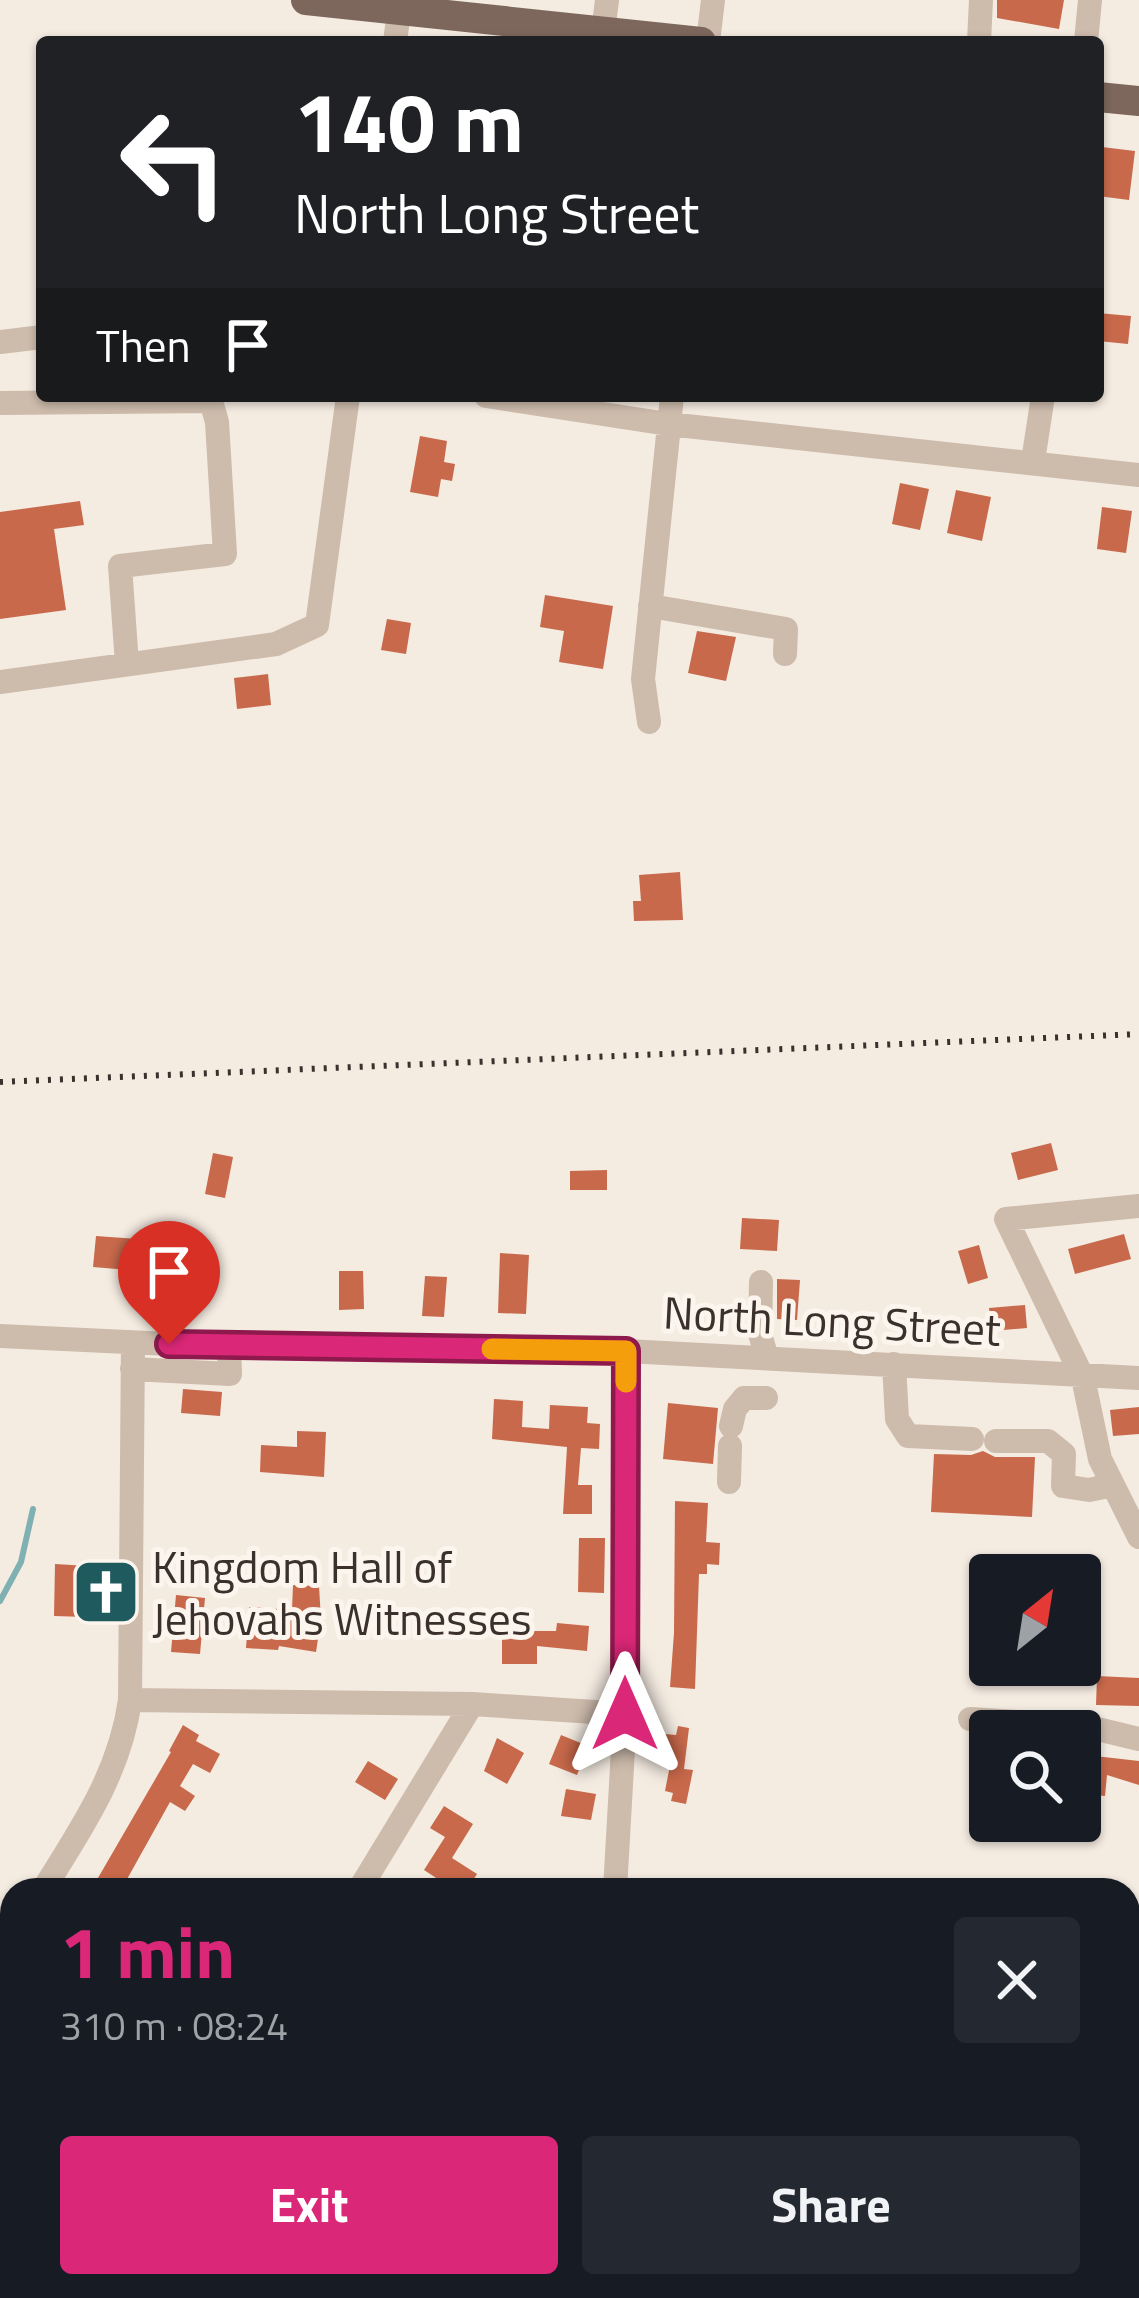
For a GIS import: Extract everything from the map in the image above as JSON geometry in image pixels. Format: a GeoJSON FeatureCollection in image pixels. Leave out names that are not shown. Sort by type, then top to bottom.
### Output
{"type":"FeatureCollection","features":[{"type":"Feature","properties":{"kind":"main road"},"geometry":{"type":"LineString","coordinates":[[306,0],[357,3],[397,27],[435,7],[540,13],[603,32],[644,36]]}},
{"type":"Feature","properties":{"kind":"main road"},"geometry":{"type":"LineString","coordinates":[[1104,98],[1139,101]]}},
{"type":"Feature","properties":{"kind":"street"},"geometry":{"type":"LineString","coordinates":[[603,32],[607,0]]}},
{"type":"Feature","properties":{"kind":"street"},"geometry":{"type":"LineString","coordinates":[[706,36],[713,0]]}},
{"type":"Feature","properties":{"kind":"street"},"geometry":{"type":"LineString","coordinates":[[979,36],[981,0]]}},
{"type":"Feature","properties":{"kind":"street"},"geometry":{"type":"LineString","coordinates":[[1087,36],[1090,0]]}},
{"type":"Feature","properties":{"kind":"street"},"geometry":{"type":"LineString","coordinates":[[0,342],[36,338]]}},
{"type":"Feature","properties":{"kind":"street"},"geometry":{"type":"LineString","coordinates":[[0,403],[106,402]]}},
{"type":"Feature","properties":{"kind":"street"},"geometry":{"type":"LineString","coordinates":[[127,664],[120,566],[225,554],[217,422],[211,402]]}},
{"type":"Feature","properties":{"kind":"street"},"geometry":{"type":"LineString","coordinates":[[0,682],[277,644],[316,625],[347,402]]}},
{"type":"Feature","properties":{"kind":"street"},"geometry":{"type":"LineString","coordinates":[[546,402],[668,424],[1139,475]]}},
{"type":"Feature","properties":{"kind":"street"},"geometry":{"type":"LineString","coordinates":[[649,722],[643,679],[671,402]]}},
{"type":"Feature","properties":{"kind":"street"},"geometry":{"type":"LineString","coordinates":[[1033,461],[1042,402]]}},
{"type":"Feature","properties":{"kind":"street"},"geometry":{"type":"LineString","coordinates":[[650,606],[786,629],[785,653]]}},
{"type":"Feature","properties":{"kind":"street"},"geometry":{"type":"LineString","coordinates":[[1139,1206],[1006,1220],[1083,1378],[1100,1459],[1139,1537]]}},
{"type":"Feature","properties":{"kind":"street"},"geometry":{"type":"LineString","coordinates":[[760,1282],[760,1334],[767,1358]]}},
{"type":"Feature","properties":{"kind":"street","name":"North Long Street"},"geometry":{"type":"LineString","coordinates":[[0,1336],[169,1344],[626,1351],[1139,1378]]}},
{"type":"Feature","properties":{"kind":"street"},"geometry":{"type":"LineString","coordinates":[[50,1878],[96,1805],[124,1742],[130,1700],[133,1343]]}},
{"type":"Feature","properties":{"kind":"street"},"geometry":{"type":"LineString","coordinates":[[169,1344],[169,1397]]}},
{"type":"Feature","properties":{"kind":"street"},"geometry":{"type":"LineString","coordinates":[[132,1369],[230,1374],[229,1345]]}},
{"type":"Feature","properties":{"kind":"street"},"geometry":{"type":"LineString","coordinates":[[616,1878],[625,1714],[626,1351]]}},
{"type":"Feature","properties":{"kind":"street"},"geometry":{"type":"LineString","coordinates":[[894,1364],[897,1419],[908,1436],[1048,1441],[1064,1454],[1063,1486],[1089,1490],[1113,1485]]}},
{"type":"Feature","properties":{"kind":"street"},"geometry":{"type":"LineString","coordinates":[[729,1482],[735,1409],[744,1398],[766,1398]]}},
{"type":"Feature","properties":{"kind":"street"},"geometry":{"type":"LineString","coordinates":[[130,1700],[472,1704],[625,1714]]}},
{"type":"Feature","properties":{"kind":"street"},"geometry":{"type":"LineString","coordinates":[[366,1878],[472,1704]]}},
{"type":"Feature","properties":{"kind":"street"},"geometry":{"type":"LineString","coordinates":[[1101,1730],[1139,1739]]}},
{"type":"Feature","properties":{"kind":"building"},"geometry":{"type":"Polygon","coordinates":[[[997,0],[1064,0],[1059,29],[997,18],[997,0]]]}},
{"type":"Feature","properties":{"kind":"building"},"geometry":{"type":"Polygon","coordinates":[[[1104,147],[1135,151],[1129,200],[1104,197],[1104,147]]]}},
{"type":"Feature","properties":{"kind":"building"},"geometry":{"type":"Polygon","coordinates":[[[1104,314],[1131,316],[1128,344],[1104,342],[1104,314]]]}},
{"type":"Feature","properties":{"kind":"building"},"geometry":{"type":"Polygon","coordinates":[[[420,436],[447,441],[444,462],[455,464],[452,481],[441,479],[438,497],[410,492],[420,436]]]}},
{"type":"Feature","properties":{"kind":"building"},"geometry":{"type":"Polygon","coordinates":[[[900,483],[929,489],[920,530],[892,524],[900,483]]]}},
{"type":"Feature","properties":{"kind":"building"},"geometry":{"type":"Polygon","coordinates":[[[956,490],[991,497],[982,541],[947,533],[956,490]]]}},
{"type":"Feature","properties":{"kind":"building"},"geometry":{"type":"Polygon","coordinates":[[[80,501],[84,525],[54,529],[66,610],[0,619],[0,512],[80,501]]]}},
{"type":"Feature","properties":{"kind":"building"},"geometry":{"type":"Polygon","coordinates":[[[1102,507],[1132,511],[1126,553],[1097,549],[1102,507]]]}},
{"type":"Feature","properties":{"kind":"building"},"geometry":{"type":"Polygon","coordinates":[[[545,595],[613,606],[603,669],[559,662],[564,631],[540,627],[545,595]]]}},
{"type":"Feature","properties":{"kind":"building"},"geometry":{"type":"Polygon","coordinates":[[[387,619],[411,623],[406,654],[381,650],[387,619]]]}},
{"type":"Feature","properties":{"kind":"building"},"geometry":{"type":"Polygon","coordinates":[[[697,631],[736,637],[726,681],[688,673],[697,631]]]}},
{"type":"Feature","properties":{"kind":"building"},"geometry":{"type":"Polygon","coordinates":[[[268,674],[271,705],[237,709],[234,678],[268,674]]]}},
{"type":"Feature","properties":{"kind":"building"},"geometry":{"type":"Polygon","coordinates":[[[680,872],[683,920],[634,921],[633,901],[641,901],[639,875],[680,872]]]}},
{"type":"Feature","properties":{"kind":"building"},"geometry":{"type":"Polygon","coordinates":[[[1051,1143],[1058,1170],[1018,1180],[1011,1153],[1051,1143]]]}},
{"type":"Feature","properties":{"kind":"building"},"geometry":{"type":"Polygon","coordinates":[[[213,1153],[233,1157],[225,1198],[205,1194],[213,1153]]]}},
{"type":"Feature","properties":{"kind":"building"},"geometry":{"type":"Polygon","coordinates":[[[607,1170],[607,1190],[570,1190],[570,1171],[607,1170]]]}},
{"type":"Feature","properties":{"kind":"building"},"geometry":{"type":"Polygon","coordinates":[[[742,1218],[779,1220],[777,1251],[740,1249],[742,1218]]]}},
{"type":"Feature","properties":{"kind":"building"},"geometry":{"type":"Polygon","coordinates":[[[1124,1234],[1131,1259],[1075,1274],[1068,1249],[1124,1234]]]}},
{"type":"Feature","properties":{"kind":"building"},"geometry":{"type":"Polygon","coordinates":[[[96,1236],[179,1242],[176,1274],[93,1267],[96,1236]]]}},
{"type":"Feature","properties":{"kind":"building"},"geometry":{"type":"Polygon","coordinates":[[[979,1245],[988,1278],[968,1284],[958,1251],[979,1245]]]}},
{"type":"Feature","properties":{"kind":"building"},"geometry":{"type":"Polygon","coordinates":[[[500,1253],[529,1255],[526,1314],[498,1313],[500,1253]]]}},
{"type":"Feature","properties":{"kind":"building"},"geometry":{"type":"Polygon","coordinates":[[[339,1271],[363,1271],[364,1309],[339,1310],[339,1271]]]}},
{"type":"Feature","properties":{"kind":"building"},"geometry":{"type":"Polygon","coordinates":[[[425,1276],[447,1277],[444,1317],[422,1316],[425,1276]]]}},
{"type":"Feature","properties":{"kind":"building"},"geometry":{"type":"Polygon","coordinates":[[[777,1279],[800,1280],[797,1320],[777,1319],[777,1279]]]}},
{"type":"Feature","properties":{"kind":"building"},"geometry":{"type":"Polygon","coordinates":[[[1025,1305],[1027,1328],[991,1331],[989,1308],[1025,1305]]]}},
{"type":"Feature","properties":{"kind":"building"},"geometry":{"type":"Polygon","coordinates":[[[183,1389],[222,1392],[220,1416],[181,1413],[183,1389]]]}},
{"type":"Feature","properties":{"kind":"building"},"geometry":{"type":"Polygon","coordinates":[[[494,1399],[523,1401],[522,1427],[549,1429],[550,1405],[588,1407],[587,1423],[600,1424],[599,1449],[581,1448],[578,1485],[592,1485],[592,1514],[563,1514],[567,1447],[492,1439],[494,1399]]]}},
{"type":"Feature","properties":{"kind":"building"},"geometry":{"type":"Polygon","coordinates":[[[668,1403],[718,1408],[713,1464],[663,1459],[668,1403]]]}},
{"type":"Feature","properties":{"kind":"building"},"geometry":{"type":"Polygon","coordinates":[[[1139,1407],[1139,1434],[1113,1436],[1110,1410],[1139,1407]]]}},
{"type":"Feature","properties":{"kind":"building"},"geometry":{"type":"Polygon","coordinates":[[[297,1431],[326,1432],[324,1477],[260,1472],[261,1445],[297,1447],[297,1431]]]}},
{"type":"Feature","properties":{"kind":"building"},"geometry":{"type":"Polygon","coordinates":[[[983,1451],[995,1457],[1035,1457],[1032,1517],[931,1512],[934,1454],[983,1451]]]}},
{"type":"Feature","properties":{"kind":"building"},"geometry":{"type":"Polygon","coordinates":[[[675,1501],[708,1503],[706,1542],[720,1543],[719,1565],[707,1564],[707,1574],[699,1574],[695,1689],[670,1687],[675,1501]]]}},
{"type":"Feature","properties":{"kind":"building"},"geometry":{"type":"Polygon","coordinates":[[[579,1538],[605,1538],[604,1593],[578,1592],[579,1538]]]}},
{"type":"Feature","properties":{"kind":"building"},"geometry":{"type":"Polygon","coordinates":[[[55,1564],[88,1566],[86,1617],[54,1616],[55,1564]]]}},
{"type":"Feature","properties":{"kind":"building"},"geometry":{"type":"Polygon","coordinates":[[[293,1585],[319,1586],[316,1652],[279,1646],[278,1650],[246,1648],[249,1607],[292,1610],[293,1585]]]}},
{"type":"Feature","properties":{"kind":"building"},"geometry":{"type":"Polygon","coordinates":[[[176,1595],[205,1598],[200,1654],[171,1652],[176,1595]]]}},
{"type":"Feature","properties":{"kind":"building"},"geometry":{"type":"Polygon","coordinates":[[[557,1623],[589,1626],[587,1651],[537,1646],[537,1664],[502,1664],[502,1631],[556,1631],[557,1623]]]}},
{"type":"Feature","properties":{"kind":"building"},"geometry":{"type":"Polygon","coordinates":[[[1101,1676],[1139,1678],[1139,1706],[1096,1705],[1101,1676]]]}},
{"type":"Feature","properties":{"kind":"building"},"geometry":{"type":"Polygon","coordinates":[[[183,1725],[199,1735],[196,1741],[220,1754],[210,1773],[193,1764],[180,1786],[195,1796],[185,1811],[170,1802],[128,1878],[98,1878],[171,1752],[183,1725]]]}},
{"type":"Feature","properties":{"kind":"building"},"geometry":{"type":"Polygon","coordinates":[[[678,1726],[689,1728],[684,1769],[693,1770],[686,1804],[671,1801],[673,1793],[665,1791],[672,1755],[662,1754],[665,1734],[676,1735],[678,1726]]]}},
{"type":"Feature","properties":{"kind":"building"},"geometry":{"type":"Polygon","coordinates":[[[561,1735],[588,1746],[577,1775],[549,1764],[561,1735]]]}},
{"type":"Feature","properties":{"kind":"building"},"geometry":{"type":"Polygon","coordinates":[[[497,1738],[524,1753],[507,1784],[484,1771],[497,1738]]]}},
{"type":"Feature","properties":{"kind":"building"},"geometry":{"type":"Polygon","coordinates":[[[1101,1757],[1139,1761],[1139,1785],[1107,1775],[1105,1796],[1101,1796],[1101,1757]]]}},
{"type":"Feature","properties":{"kind":"building"},"geometry":{"type":"Polygon","coordinates":[[[368,1761],[398,1779],[385,1800],[355,1782],[368,1761]]]}},
{"type":"Feature","properties":{"kind":"building"},"geometry":{"type":"Polygon","coordinates":[[[566,1789],[596,1794],[591,1820],[561,1816],[566,1789]]]}},
{"type":"Feature","properties":{"kind":"building"},"geometry":{"type":"Polygon","coordinates":[[[444,1806],[473,1824],[452,1858],[477,1874],[474,1878],[436,1878],[424,1870],[445,1837],[430,1828],[444,1806]]]}},
{"type":"Feature","properties":{"kind":"waterway"},"geometry":{"type":"LineString","coordinates":[[0,1601],[21,1562],[33,1509]]}},
{"type":"Feature","properties":{"kind":"railway"},"geometry":{"type":"LineString","coordinates":[[0,1082],[1139,1034]]}},
{"type":"Feature","properties":{"kind":"slow traffic"},"geometry":{"type":"LineString","coordinates":[[492,1349],[626,1351],[626,1382]]}},
{"type":"Feature","properties":{"kind":"place","name":"Kingdom Hall of Jehovahs Witnesses"},"geometry":{"type":"Point","coordinates":[106,1592]}},
{"type":"Feature","properties":{"kind":"route"},"geometry":{"type":"LineString","coordinates":[[169,1344],[626,1351],[625,1714]]}}]}
